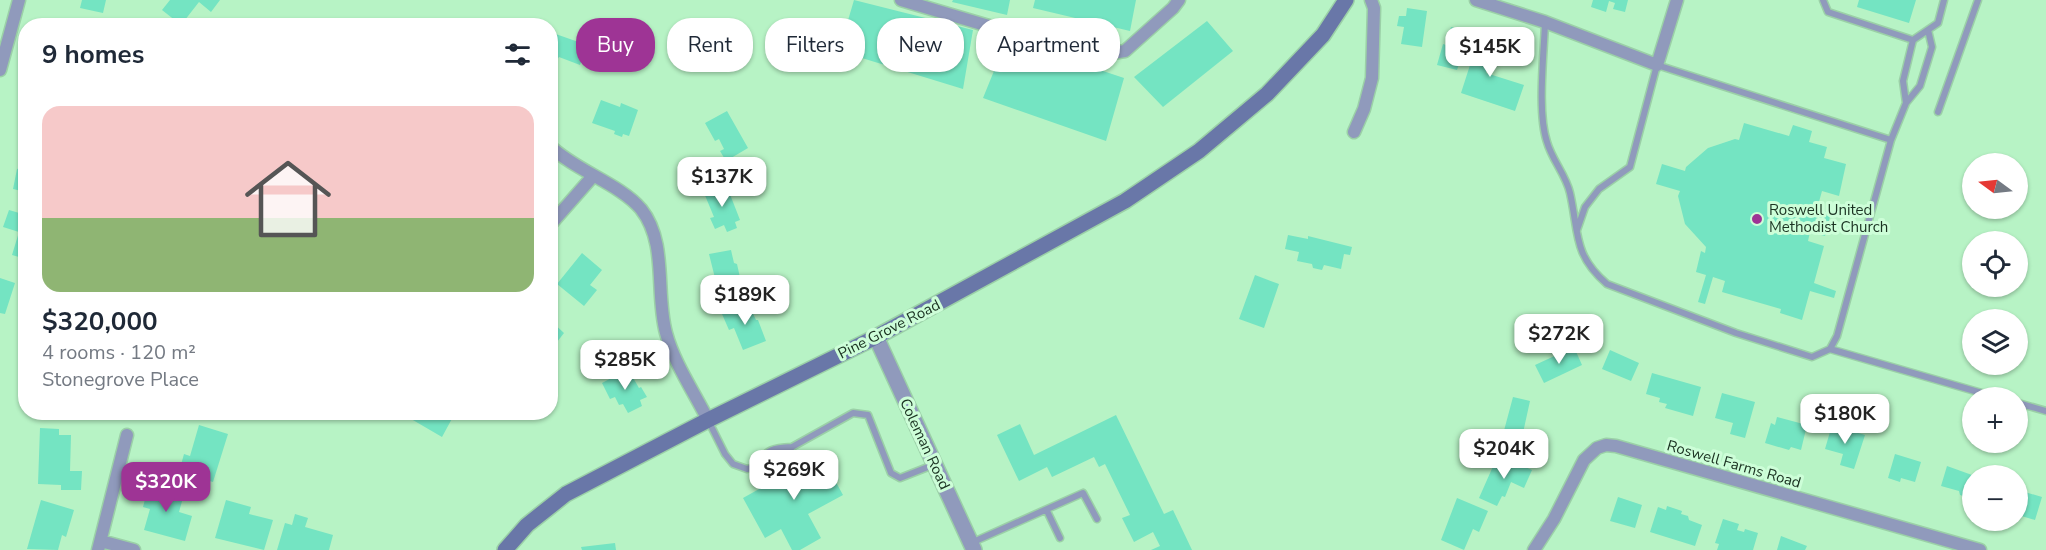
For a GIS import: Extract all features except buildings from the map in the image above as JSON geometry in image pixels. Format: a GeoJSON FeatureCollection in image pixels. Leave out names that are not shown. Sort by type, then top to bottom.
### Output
{"type":"FeatureCollection","features":[{"type":"Feature","properties":{"kind":"main road","name":"Pine Grove Road"},"geometry":{"type":"LineString","coordinates":[[505,550],[527,525],[566,494],[708,420],[876,337],[1125,201],[1199,151],[1267,94],[1323,35],[1346,0]]}},
{"type":"Feature","properties":{"kind":"street"},"geometry":{"type":"LineString","coordinates":[[0,70],[19,0]]}},
{"type":"Feature","properties":{"kind":"street"},"geometry":{"type":"LineString","coordinates":[[902,0],[1073,51],[1100,55],[1125,51],[1179,0]]}},
{"type":"Feature","properties":{"kind":"street"},"geometry":{"type":"LineString","coordinates":[[1354,132],[1364,109],[1372,78],[1374,8],[1371,0]]}},
{"type":"Feature","properties":{"kind":"street"},"geometry":{"type":"LineString","coordinates":[[1476,0],[1545,22],[1657,64],[1677,0]]}},
{"type":"Feature","properties":{"kind":"street"},"geometry":{"type":"LineString","coordinates":[[558,152],[593,176],[629,196],[650,223],[657,246],[662,315],[666,335],[708,420]]}},
{"type":"Feature","properties":{"kind":"street"},"geometry":{"type":"LineString","coordinates":[[558,216],[593,176]]}},
{"type":"Feature","properties":{"kind":"street","name":"Coleman Road"},"geometry":{"type":"LineString","coordinates":[[876,337],[972,547]]}},
{"type":"Feature","properties":{"kind":"street"},"geometry":{"type":"LineString","coordinates":[[127,435],[99,545],[134,550]]}},
{"type":"Feature","properties":{"kind":"street","name":"Roswell Farms Road"},"geometry":{"type":"LineString","coordinates":[[1534,550],[1554,519],[1584,460],[1597,448],[1606,445],[1628,449],[1980,550]]}},
{"type":"Feature","properties":{"kind":"lane"},"geometry":{"type":"LineString","coordinates":[[1823,0],[1828,12],[1913,40]]}},
{"type":"Feature","properties":{"kind":"lane"},"geometry":{"type":"LineString","coordinates":[[1906,103],[1903,81],[1913,40],[1938,23],[1944,0]]}},
{"type":"Feature","properties":{"kind":"lane"},"geometry":{"type":"LineString","coordinates":[[1938,112],[1978,0]]}},
{"type":"Feature","properties":{"kind":"lane"},"geometry":{"type":"LineString","coordinates":[[1545,22],[1542,115],[1547,142],[1570,189],[1576,231],[1583,258],[1592,272],[1607,284],[1736,333],[1812,357],[1830,350],[1962,387]]}},
{"type":"Feature","properties":{"kind":"lane"},"geometry":{"type":"LineString","coordinates":[[1830,350],[1837,336],[1891,140],[1906,103],[1920,86],[1932,47],[1928,30]]}},
{"type":"Feature","properties":{"kind":"lane"},"geometry":{"type":"LineString","coordinates":[[1576,231],[1585,207],[1599,189],[1630,167],[1657,64],[1891,140]]}},
{"type":"Feature","properties":{"kind":"lane"},"geometry":{"type":"LineString","coordinates":[[2028,406],[2046,411]]}},
{"type":"Feature","properties":{"kind":"lane"},"geometry":{"type":"LineString","coordinates":[[708,420],[725,454],[733,464],[747,469],[780,460],[792,447],[853,412],[868,415],[891,473],[900,478],[934,464]]}},
{"type":"Feature","properties":{"kind":"lane"},"geometry":{"type":"LineString","coordinates":[[756,465],[764,453],[777,448],[792,447]]}},
{"type":"Feature","properties":{"kind":"lane"},"geometry":{"type":"LineString","coordinates":[[972,547],[1083,493],[1097,519]]}},
{"type":"Feature","properties":{"kind":"lane"},"geometry":{"type":"LineString","coordinates":[[1047,511],[1060,538]]}},
{"type":"Feature","properties":{"kind":"place","name":"Roswell United Methodist Church"},"geometry":{"type":"Point","coordinates":[1757,219]}}]}
